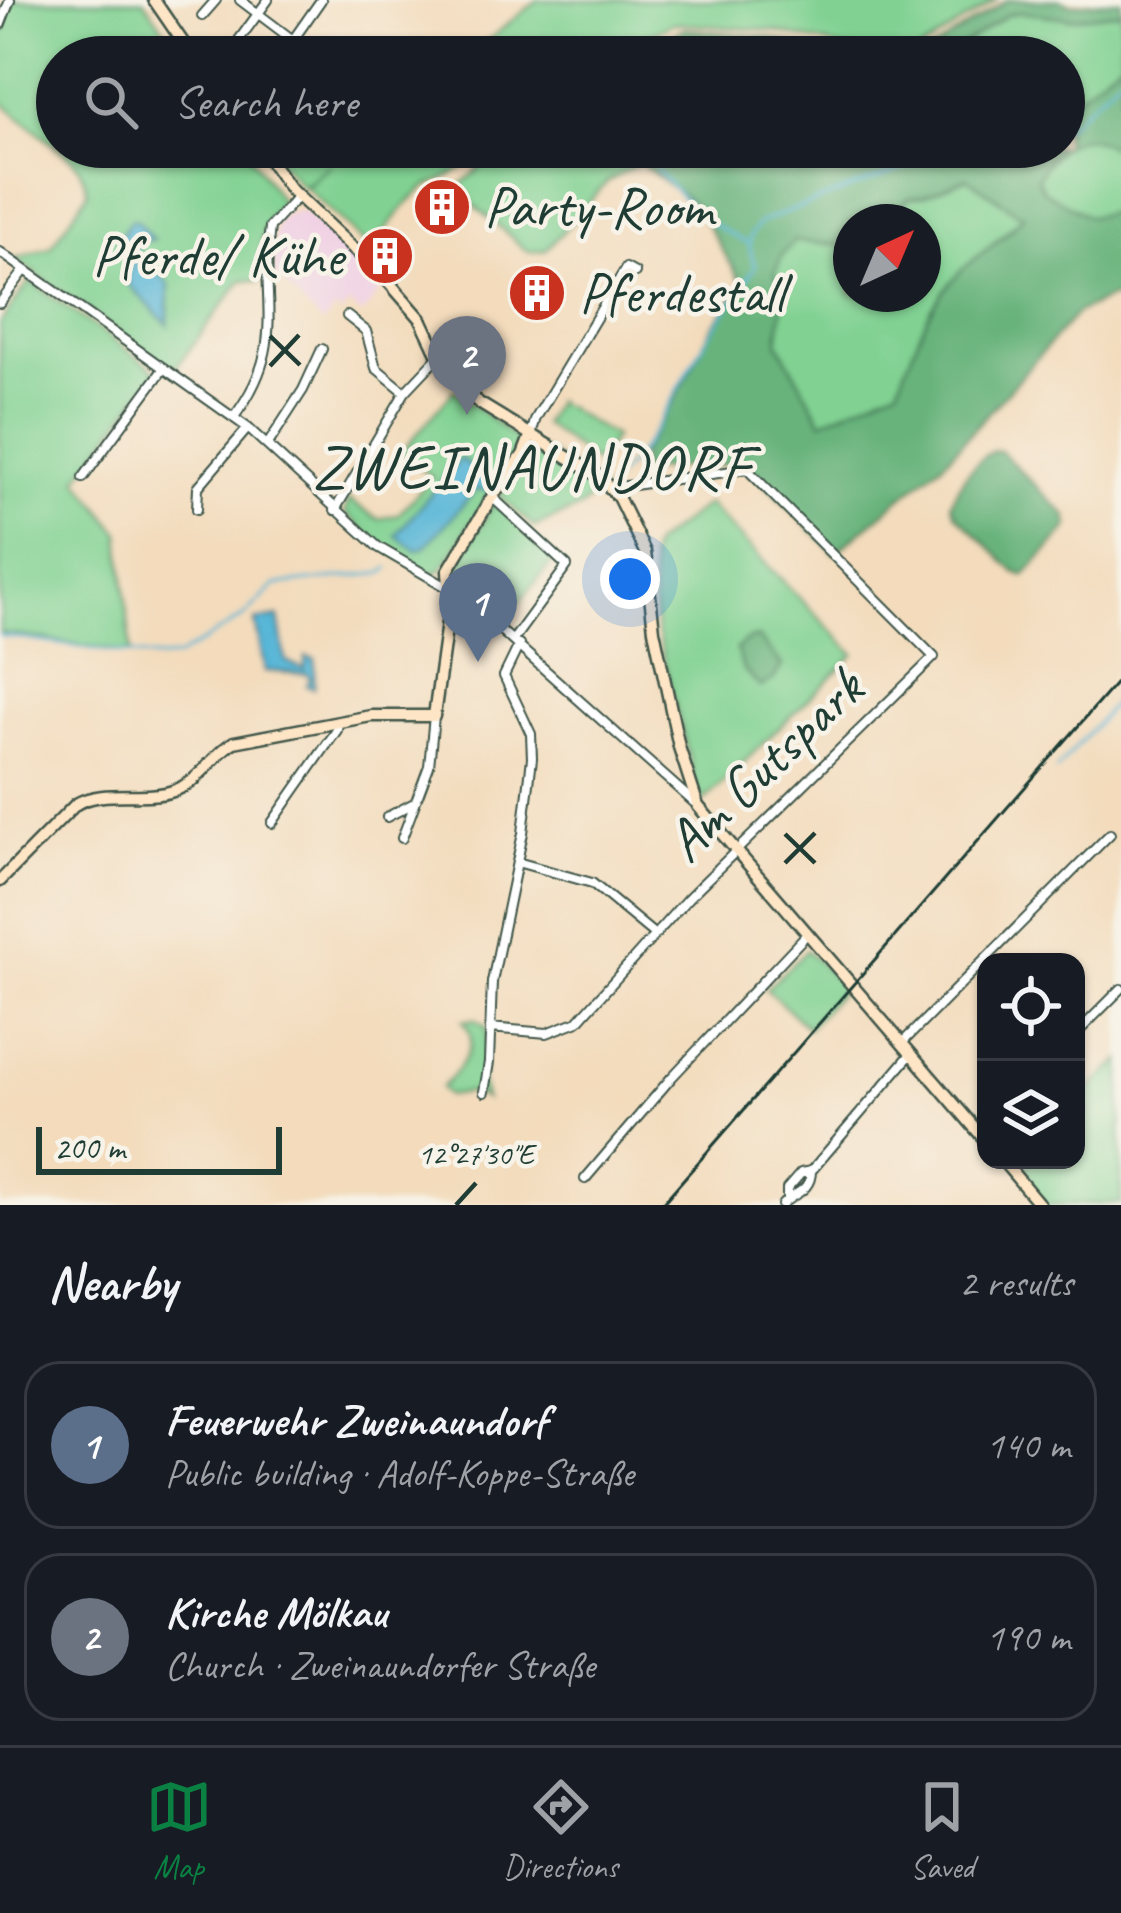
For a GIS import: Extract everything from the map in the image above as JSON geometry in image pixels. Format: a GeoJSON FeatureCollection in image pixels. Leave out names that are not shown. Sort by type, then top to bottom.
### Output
{"type":"FeatureCollection","features":[{"type":"Feature","properties":{"kind":"street"},"geometry":{"type":"LineString","coordinates":[[0,26],[10,0]]}},
{"type":"Feature","properties":{"kind":"street"},"geometry":{"type":"LineString","coordinates":[[154,0],[179,36]]}},
{"type":"Feature","properties":{"kind":"street"},"geometry":{"type":"LineString","coordinates":[[202,16],[216,0]]}},
{"type":"Feature","properties":{"kind":"street"},"geometry":{"type":"LineString","coordinates":[[240,0],[288,36]]}},
{"type":"Feature","properties":{"kind":"street"},"geometry":{"type":"LineString","coordinates":[[242,36],[268,0]]}},
{"type":"Feature","properties":{"kind":"street"},"geometry":{"type":"LineString","coordinates":[[296,36],[322,0]]}},
{"type":"Feature","properties":{"kind":"street"},"geometry":{"type":"LineString","coordinates":[[272,168],[421,319],[447,374],[476,400],[585,466],[612,488],[645,552],[658,650],[679,747],[698,806]]}},
{"type":"Feature","properties":{"kind":"street"},"geometry":{"type":"LineString","coordinates":[[234,417],[259,374],[267,348],[270,227],[298,196]]}},
{"type":"Feature","properties":{"kind":"street"},"geometry":{"type":"LineString","coordinates":[[0,252],[234,417],[378,548],[462,596],[516,643],[698,806],[977,1126]]}},
{"type":"Feature","properties":{"kind":"street"},"geometry":{"type":"LineString","coordinates":[[402,838],[429,766],[451,563],[526,451],[536,418],[626,268],[635,273]]}},
{"type":"Feature","properties":{"kind":"street"},"geometry":{"type":"LineString","coordinates":[[0,303],[25,270]]}},
{"type":"Feature","properties":{"kind":"street"},"geometry":{"type":"LineString","coordinates":[[0,282],[10,289]]}},
{"type":"Feature","properties":{"kind":"street"},"geometry":{"type":"LineString","coordinates":[[347,316],[366,331],[376,368],[405,392]]}},
{"type":"Feature","properties":{"kind":"street"},"geometry":{"type":"LineString","coordinates":[[268,444],[291,412],[322,349]]}},
{"type":"Feature","properties":{"kind":"street"},"geometry":{"type":"LineString","coordinates":[[335,510],[405,392],[438,357]]}},
{"type":"Feature","properties":{"kind":"street"},"geometry":{"type":"LineString","coordinates":[[83,478],[164,368]]}},
{"type":"Feature","properties":{"kind":"street"},"geometry":{"type":"LineString","coordinates":[[197,509],[198,488],[248,428]]}},
{"type":"Feature","properties":{"kind":"street","name":"Am Gutspark"},"geometry":{"type":"LineString","coordinates":[[490,1028],[547,1033],[567,1028],[582,1017],[655,935],[934,657],[747,469],[612,488]]}},
{"type":"Feature","properties":{"kind":"street"},"geometry":{"type":"LineString","coordinates":[[484,1092],[492,982],[532,758],[531,734],[504,676],[516,643],[567,566],[492,497]]}},
{"type":"Feature","properties":{"kind":"street"},"geometry":{"type":"LineString","coordinates":[[0,881],[76,804],[92,797],[142,797],[175,790],[200,777],[217,754],[234,742],[371,716],[434,716]]}},
{"type":"Feature","properties":{"kind":"street"},"geometry":{"type":"LineString","coordinates":[[272,824],[338,722]]}},
{"type":"Feature","properties":{"kind":"street"},"geometry":{"type":"LineString","coordinates":[[387,817],[415,802]]}},
{"type":"Feature","properties":{"kind":"street"},"geometry":{"type":"LineString","coordinates":[[902,1043],[1110,834]]}},
{"type":"Feature","properties":{"kind":"street","name":"Am Gutspark"},"geometry":{"type":"LineString","coordinates":[[517,862],[592,883],[655,935]]}},
{"type":"Feature","properties":{"kind":"street"},"geometry":{"type":"LineString","coordinates":[[585,1179],[687,1060],[808,933]]}},
{"type":"Feature","properties":{"kind":"street"},"geometry":{"type":"LineString","coordinates":[[1085,1025],[1121,989]]}},
{"type":"Feature","properties":{"kind":"street"},"geometry":{"type":"LineString","coordinates":[[784,1202],[796,1197],[811,1180],[811,1171],[911,1054]]}},
{"type":"Feature","properties":{"kind":"street"},"geometry":{"type":"LineString","coordinates":[[1010,1169],[1040,1205]]}},
{"type":"Feature","properties":{"kind":"shaded area"},"geometry":{"type":"Polygon","coordinates":[[[302,211],[371,271],[383,288],[362,314],[349,305],[341,313],[336,309],[322,324],[275,275],[277,223],[286,214],[302,211]]]}},
{"type":"Feature","properties":{"kind":"green space"},"geometry":{"type":"Polygon","coordinates":[[[13,0],[144,0],[169,36],[36,36],[36,130],[0,101],[0,39],[13,0]]]}},
{"type":"Feature","properties":{"kind":"green space"},"geometry":{"type":"Polygon","coordinates":[[[538,0],[996,0],[942,36],[795,36],[673,23],[648,36],[493,36],[538,0]]]}},
{"type":"Feature","properties":{"kind":"green space"},"geometry":{"type":"Polygon","coordinates":[[[1007,0],[1071,4],[1121,0],[1121,12],[1069,18],[1020,12],[1007,15],[976,36],[953,36],[1007,0]]]}},
{"type":"Feature","properties":{"kind":"green space"},"geometry":{"type":"Polygon","coordinates":[[[1020,12],[1069,18],[1121,12],[1121,60],[1085,90],[1085,36],[976,36],[1006,15],[1020,12]]]}},
{"type":"Feature","properties":{"kind":"green space"},"geometry":{"type":"Polygon","coordinates":[[[684,29],[752,36],[669,36],[684,29]]]}},
{"type":"Feature","properties":{"kind":"green space"},"geometry":{"type":"Polygon","coordinates":[[[1121,60],[1121,150],[1085,138],[1085,90],[1121,60]]]}},
{"type":"Feature","properties":{"kind":"green space"},"geometry":{"type":"Polygon","coordinates":[[[1094,135],[1121,150],[1121,210],[1090,218],[1044,191],[1037,179],[1044,168],[1085,168],[1085,137],[1094,135]]]}},
{"type":"Feature","properties":{"kind":"green space"},"geometry":{"type":"Polygon","coordinates":[[[79,168],[259,168],[282,202],[264,229],[261,281],[242,280],[173,371],[15,259],[51,247],[88,192],[79,168]]]}},
{"type":"Feature","properties":{"kind":"green space"},"geometry":{"type":"Polygon","coordinates":[[[285,168],[326,168],[302,187],[285,168]]]}},
{"type":"Feature","properties":{"kind":"green space"},"geometry":{"type":"Polygon","coordinates":[[[327,168],[462,168],[417,195],[370,249],[305,187],[327,168]]]}},
{"type":"Feature","properties":{"kind":"green space"},"geometry":{"type":"Polygon","coordinates":[[[480,168],[631,168],[607,182],[546,250],[528,252],[456,189],[480,168]]]}},
{"type":"Feature","properties":{"kind":"green space"},"geometry":{"type":"Polygon","coordinates":[[[647,168],[1043,168],[1037,179],[1044,191],[1089,217],[1121,210],[1121,301],[1112,297],[1077,313],[945,461],[835,553],[745,463],[641,471],[640,455],[711,329],[743,284],[695,205],[647,168]]]}},
{"type":"Feature","properties":{"kind":"green space"},"geometry":{"type":"Polygon","coordinates":[[[968,178],[1023,217],[959,273],[941,296],[941,204],[903,204],[908,198],[968,178]]]}},
{"type":"Feature","properties":{"kind":"green space"},"geometry":{"type":"Polygon","coordinates":[[[794,241],[833,244],[833,312],[930,312],[898,387],[822,422],[778,342],[784,294],[775,273],[794,241]]]}},
{"type":"Feature","properties":{"kind":"green space"},"geometry":{"type":"Polygon","coordinates":[[[30,281],[157,371],[78,479],[120,533],[131,653],[0,633],[0,323],[30,281]]]}},
{"type":"Feature","properties":{"kind":"green space"},"geometry":{"type":"Polygon","coordinates":[[[454,390],[521,443],[441,571],[427,575],[378,543],[345,513],[348,500],[378,519],[398,515],[432,477],[401,453],[454,390]]]}},
{"type":"Feature","properties":{"kind":"green space"},"geometry":{"type":"Polygon","coordinates":[[[555,401],[614,437],[597,464],[543,424],[555,401]]]}},
{"type":"Feature","properties":{"kind":"green space"},"geometry":{"type":"Polygon","coordinates":[[[540,448],[602,488],[580,508],[534,527],[499,496],[540,448]]]}},
{"type":"Feature","properties":{"kind":"green space"},"geometry":{"type":"Polygon","coordinates":[[[993,451],[1000,451],[1067,516],[1069,527],[1025,576],[1015,572],[955,513],[951,503],[967,473],[993,451]]]}},
{"type":"Feature","properties":{"kind":"green space"},"geometry":{"type":"Polygon","coordinates":[[[494,502],[556,558],[502,623],[458,581],[455,571],[494,502]]]}},
{"type":"Feature","properties":{"kind":"green space"},"geometry":{"type":"Polygon","coordinates":[[[707,504],[855,654],[704,801],[698,793],[656,629],[650,554],[653,545],[707,504]]]}},
{"type":"Feature","properties":{"kind":"green space"},"geometry":{"type":"Polygon","coordinates":[[[758,638],[782,665],[774,679],[760,687],[743,669],[736,649],[758,638]]]}},
{"type":"Feature","properties":{"kind":"green space"},"geometry":{"type":"Polygon","coordinates":[[[806,950],[844,987],[808,1028],[766,989],[806,950]]]}},
{"type":"Feature","properties":{"kind":"green space"},"geometry":{"type":"Polygon","coordinates":[[[475,1019],[487,1033],[481,1081],[485,1099],[472,1092],[448,1096],[441,1088],[470,1048],[463,1021],[475,1019]]]}},
{"type":"Feature","properties":{"kind":"green space"},"geometry":{"type":"Polygon","coordinates":[[[1121,1060],[1121,1203],[1046,1205],[1030,1187],[1034,1182],[1024,1170],[1019,1171],[1021,1169],[1085,1169],[1085,1098],[1121,1060]]]}},
{"type":"Feature","properties":{"kind":"water"},"geometry":{"type":"Polygon","coordinates":[[[131,220],[153,240],[137,241],[138,267],[160,274],[169,284],[168,325],[128,284],[129,241],[117,240],[131,220]]]}},
{"type":"Feature","properties":{"kind":"water"},"geometry":{"type":"Polygon","coordinates":[[[461,458],[490,488],[477,489],[424,548],[416,550],[396,535],[461,458]]]}},
{"type":"Feature","properties":{"kind":"water"},"geometry":{"type":"Polygon","coordinates":[[[279,617],[286,661],[304,669],[306,657],[315,659],[314,688],[307,686],[307,674],[265,671],[255,621],[279,617]]]}},
{"type":"Feature","properties":{"kind":"waterway"},"geometry":{"type":"LineString","coordinates":[[1085,108],[1121,75]]}},
{"type":"Feature","properties":{"kind":"waterway"},"geometry":{"type":"LineString","coordinates":[[617,477],[654,431],[755,266],[750,237],[756,227],[905,168]]}},
{"type":"Feature","properties":{"kind":"waterway"},"geometry":{"type":"LineString","coordinates":[[656,170],[700,217],[746,243]]}},
{"type":"Feature","properties":{"kind":"waterway"},"geometry":{"type":"LineString","coordinates":[[0,636],[177,657],[245,616],[275,585],[383,573],[389,568]]}},
{"type":"Feature","properties":{"kind":"waterway"},"geometry":{"type":"LineString","coordinates":[[1056,770],[1121,695]]}},
{"type":"Feature","properties":{"kind":"railway"},"geometry":{"type":"LineString","coordinates":[[661,1205],[1121,677]]}},
{"type":"Feature","properties":{"kind":"place","name":"Party-Room"},"geometry":{"type":"Point","coordinates":[442,207]}},
{"type":"Feature","properties":{"kind":"place","name":"Pferde/ Kühe"},"geometry":{"type":"Point","coordinates":[385,256]}},
{"type":"Feature","properties":{"kind":"place","name":"Pferdestall"},"geometry":{"type":"Point","coordinates":[537,293]}},
{"type":"Feature","properties":{"kind":"place","name":"Kirche Mölkau"},"geometry":{"type":"Point","coordinates":[467,415]}},
{"type":"Feature","properties":{"kind":"place","name":"Feuerwehr Zweinaundorf"},"geometry":{"type":"Point","coordinates":[478,662]}},
{"type":"Feature","properties":{"kind":"district","name":"ZWEINAUNDORF"},"geometry":{"type":"Point","coordinates":[532,467]}}]}
